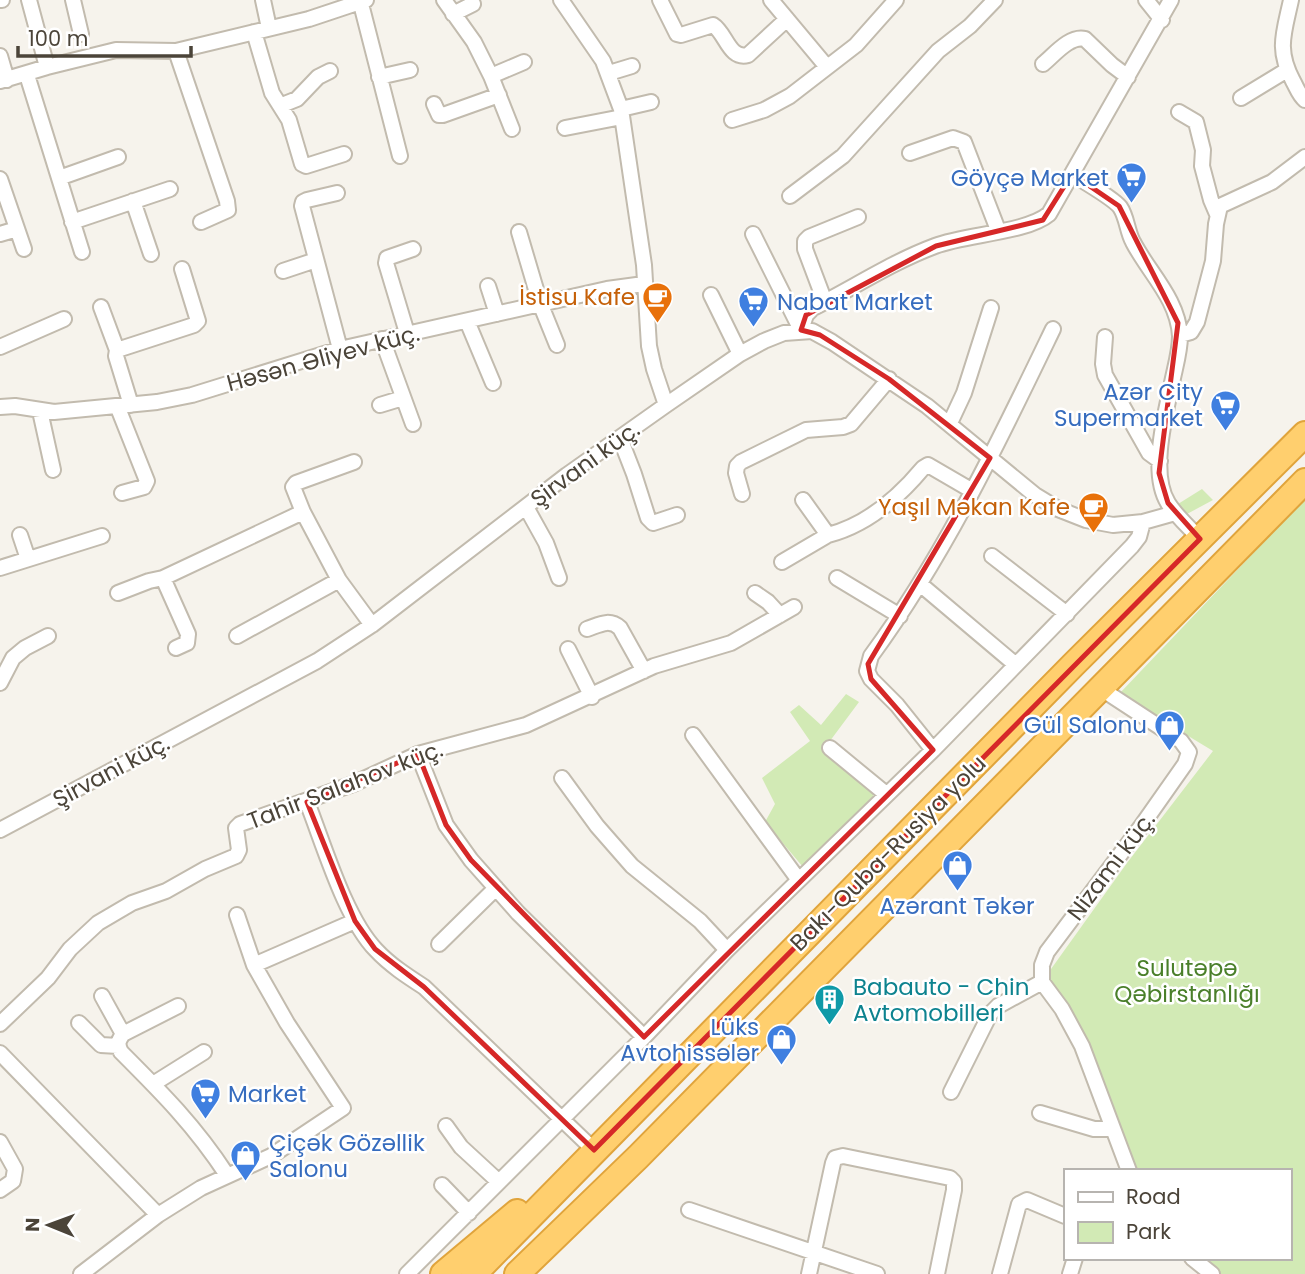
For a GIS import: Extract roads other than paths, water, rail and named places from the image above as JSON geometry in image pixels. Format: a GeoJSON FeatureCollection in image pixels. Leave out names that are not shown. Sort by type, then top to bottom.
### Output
{"type":"FeatureCollection","features":[{"type":"Feature","properties":{"kind":"highway","name":"Bakı-Quba-Rusiya yolu"},"geometry":{"type":"LineString","coordinates":[[474,1274],[1305,434]]}},
{"type":"Feature","properties":{"kind":"highway","name":"Bakı-Quba-Rusiya yolu"},"geometry":{"type":"LineString","coordinates":[[517,1274],[619,1176],[960,833],[1305,481]]}},
{"type":"Feature","properties":{"kind":"highway"},"geometry":{"type":"LineString","coordinates":[[443,1274],[594,1150]]}},
{"type":"Feature","properties":{"kind":"highway"},"geometry":{"type":"LineString","coordinates":[[537,1274],[619,1176]]}},
{"type":"Feature","properties":{"kind":"street"},"geometry":{"type":"LineString","coordinates":[[29,0],[47,67]]}},
{"type":"Feature","properties":{"kind":"street"},"geometry":{"type":"LineString","coordinates":[[73,0],[81,34]]}},
{"type":"Feature","properties":{"kind":"street"},"geometry":{"type":"LineString","coordinates":[[263,0],[269,28]]}},
{"type":"Feature","properties":{"kind":"street"},"geometry":{"type":"LineString","coordinates":[[443,0],[474,43],[491,76],[512,129]]}},
{"type":"Feature","properties":{"kind":"street"},"geometry":{"type":"LineString","coordinates":[[561,0],[609,74],[621,113],[642,257],[649,346],[666,404]]}},
{"type":"Feature","properties":{"kind":"street"},"geometry":{"type":"LineString","coordinates":[[660,0],[677,34],[713,25],[718,28],[735,54],[741,57],[748,55],[787,19]]}},
{"type":"Feature","properties":{"kind":"street"},"geometry":{"type":"LineString","coordinates":[[771,0],[827,67]]}},
{"type":"Feature","properties":{"kind":"street"},"geometry":{"type":"LineString","coordinates":[[790,196],[843,156],[938,51],[970,26],[996,0]]}},
{"type":"Feature","properties":{"kind":"street"},"geometry":{"type":"LineString","coordinates":[[1146,0],[1161,20]]}},
{"type":"Feature","properties":{"kind":"street"},"geometry":{"type":"LineString","coordinates":[[801,330],[808,312],[907,258],[936,246],[1043,220],[1055,207],[1171,0]]}},
{"type":"Feature","properties":{"kind":"street"},"geometry":{"type":"LineString","coordinates":[[1291,0],[1281,42],[1287,70],[1305,100]]}},
{"type":"Feature","properties":{"kind":"street"},"geometry":{"type":"LineString","coordinates":[[0,56],[4,81],[47,67],[126,49],[165,53],[176,51],[322,15],[362,1],[400,156]]}},
{"type":"Feature","properties":{"kind":"street"},"geometry":{"type":"LineString","coordinates":[[732,120],[764,110],[790,96],[856,45],[893,1]]}},
{"type":"Feature","properties":{"kind":"street"},"geometry":{"type":"LineString","coordinates":[[453,14],[473,4]]}},
{"type":"Feature","properties":{"kind":"street"},"geometry":{"type":"LineString","coordinates":[[254,32],[272,93],[282,105],[293,130],[302,164],[306,166],[344,154]]}},
{"type":"Feature","properties":{"kind":"street"},"geometry":{"type":"LineString","coordinates":[[1043,64],[1079,37],[1085,39],[1128,77]]}},
{"type":"Feature","properties":{"kind":"street"},"geometry":{"type":"LineString","coordinates":[[176,51],[227,201],[228,210],[225,213],[201,222]]}},
{"type":"Feature","properties":{"kind":"street"},"geometry":{"type":"LineString","coordinates":[[491,76],[524,62]]}},
{"type":"Feature","properties":{"kind":"street"},"geometry":{"type":"LineString","coordinates":[[609,74],[632,66]]}},
{"type":"Feature","properties":{"kind":"street"},"geometry":{"type":"LineString","coordinates":[[379,77],[410,70]]}},
{"type":"Feature","properties":{"kind":"street"},"geometry":{"type":"LineString","coordinates":[[1241,98],[1287,70]]}},
{"type":"Feature","properties":{"kind":"street"},"geometry":{"type":"LineString","coordinates":[[282,105],[302,95],[318,77],[330,71]]}},
{"type":"Feature","properties":{"kind":"street"},"geometry":{"type":"LineString","coordinates":[[27,75],[82,252]]}},
{"type":"Feature","properties":{"kind":"street"},"geometry":{"type":"LineString","coordinates":[[435,103],[439,115],[443,115],[499,95]]}},
{"type":"Feature","properties":{"kind":"street"},"geometry":{"type":"LineString","coordinates":[[565,128],[651,102]]}},
{"type":"Feature","properties":{"kind":"street"},"geometry":{"type":"LineString","coordinates":[[1179,112],[1196,122],[1203,150],[1202,166],[1217,214]]}},
{"type":"Feature","properties":{"kind":"street"},"geometry":{"type":"LineString","coordinates":[[910,153],[953,138],[964,142],[998,230]]}},
{"type":"Feature","properties":{"kind":"street"},"geometry":{"type":"LineString","coordinates":[[59,178],[118,157]]}},
{"type":"Feature","properties":{"kind":"street"},"geometry":{"type":"LineString","coordinates":[[1180,335],[1191,331],[1197,322],[1213,261],[1220,206],[1272,182],[1305,157]]}},
{"type":"Feature","properties":{"kind":"street"},"geometry":{"type":"LineString","coordinates":[[1072,174],[1119,206],[1135,247],[1162,287],[1173,309],[1180,335],[1159,473],[1163,493],[1175,513],[1200,539]]}},
{"type":"Feature","properties":{"kind":"street"},"geometry":{"type":"LineString","coordinates":[[0,178],[24,249]]}},
{"type":"Feature","properties":{"kind":"street"},"geometry":{"type":"LineString","coordinates":[[72,222],[170,189]]}},
{"type":"Feature","properties":{"kind":"street"},"geometry":{"type":"LineString","coordinates":[[337,193],[303,202],[302,206],[340,348]]}},
{"type":"Feature","properties":{"kind":"street"},"geometry":{"type":"LineString","coordinates":[[133,201],[151,254]]}},
{"type":"Feature","properties":{"kind":"street"},"geometry":{"type":"LineString","coordinates":[[825,302],[805,249],[805,241],[858,217]]}},
{"type":"Feature","properties":{"kind":"street"},"geometry":{"type":"LineString","coordinates":[[0,234],[17,229]]}},
{"type":"Feature","properties":{"kind":"street"},"geometry":{"type":"LineString","coordinates":[[519,232],[540,303],[557,345]]}},
{"type":"Feature","properties":{"kind":"street"},"geometry":{"type":"LineString","coordinates":[[753,234],[801,330],[820,335],[889,379],[950,423],[1035,495],[1058,509],[1101,524],[1143,522],[1175,513]]}},
{"type":"Feature","properties":{"kind":"street"},"geometry":{"type":"LineString","coordinates":[[407,333],[386,262],[387,258],[413,250]]}},
{"type":"Feature","properties":{"kind":"street"},"geometry":{"type":"LineString","coordinates":[[283,271],[316,260]]}},
{"type":"Feature","properties":{"kind":"street"},"geometry":{"type":"LineString","coordinates":[[117,350],[121,346],[194,325],[198,321],[182,270]]}},
{"type":"Feature","properties":{"kind":"street","name":"Həsən Əliyev küç."},"geometry":{"type":"LineString","coordinates":[[0,407],[15,406],[54,412],[125,406],[191,395],[340,348],[540,303],[644,284]]}},
{"type":"Feature","properties":{"kind":"street"},"geometry":{"type":"LineString","coordinates":[[488,286],[497,314]]}},
{"type":"Feature","properties":{"kind":"street"},"geometry":{"type":"LineString","coordinates":[[711,295],[740,354]]}},
{"type":"Feature","properties":{"kind":"street"},"geometry":{"type":"LineString","coordinates":[[101,307],[117,350],[125,406],[147,481],[144,487],[122,493]]}},
{"type":"Feature","properties":{"kind":"street"},"geometry":{"type":"LineString","coordinates":[[950,423],[964,393],[991,308]]}},
{"type":"Feature","properties":{"kind":"street"},"geometry":{"type":"LineString","coordinates":[[0,347],[64,320]]}},
{"type":"Feature","properties":{"kind":"street"},"geometry":{"type":"LineString","coordinates":[[467,321],[493,383]]}},
{"type":"Feature","properties":{"kind":"street"},"geometry":{"type":"LineString","coordinates":[[933,750],[897,705],[871,679],[867,671],[870,656],[920,584],[990,458],[1054,328]]}},
{"type":"Feature","properties":{"kind":"street","name":"Şirvani küç."},"geometry":{"type":"LineString","coordinates":[[0,830],[317,661],[372,625],[666,404],[740,354],[784,333],[801,330]]}},
{"type":"Feature","properties":{"kind":"street"},"geometry":{"type":"LineString","coordinates":[[1105,337],[1105,375],[1149,453],[1160,461]]}},
{"type":"Feature","properties":{"kind":"street"},"geometry":{"type":"LineString","coordinates":[[382,339],[412,424]]}},
{"type":"Feature","properties":{"kind":"street"},"geometry":{"type":"LineString","coordinates":[[742,494],[736,473],[741,461],[806,429],[851,424],[889,379]]}},
{"type":"Feature","properties":{"kind":"street"},"geometry":{"type":"LineString","coordinates":[[380,405],[403,398]]}},
{"type":"Feature","properties":{"kind":"street"},"geometry":{"type":"LineString","coordinates":[[40,411],[53,471]]}},
{"type":"Feature","properties":{"kind":"street"},"geometry":{"type":"LineString","coordinates":[[620,438],[648,518],[653,523],[677,515]]}},
{"type":"Feature","properties":{"kind":"street"},"geometry":{"type":"LineString","coordinates":[[355,462],[296,483],[293,487],[303,512],[339,580],[372,625]]}},
{"type":"Feature","properties":{"kind":"street"},"geometry":{"type":"LineString","coordinates":[[782,562],[876,513],[928,465],[971,490]]}},
{"type":"Feature","properties":{"kind":"street"},"geometry":{"type":"LineString","coordinates":[[803,500],[828,536]]}},
{"type":"Feature","properties":{"kind":"street"},"geometry":{"type":"LineString","coordinates":[[526,507],[546,543],[559,578]]}},
{"type":"Feature","properties":{"kind":"street"},"geometry":{"type":"LineString","coordinates":[[125,596],[164,581],[303,512]]}},
{"type":"Feature","properties":{"kind":"street"},"geometry":{"type":"LineString","coordinates":[[407,1274],[644,1037],[798,878],[933,750],[1068,614],[1132,546],[1139,537],[1143,522]]}},
{"type":"Feature","properties":{"kind":"street"},"geometry":{"type":"LineString","coordinates":[[20,535],[28,559]]}},
{"type":"Feature","properties":{"kind":"street"},"geometry":{"type":"LineString","coordinates":[[0,568],[102,536]]}},
{"type":"Feature","properties":{"kind":"street"},"geometry":{"type":"LineString","coordinates":[[992,556],[1068,614]]}},
{"type":"Feature","properties":{"kind":"street"},"geometry":{"type":"LineString","coordinates":[[836,578],[900,616]]}},
{"type":"Feature","properties":{"kind":"street"},"geometry":{"type":"LineString","coordinates":[[237,636],[339,580]]}},
{"type":"Feature","properties":{"kind":"street"},"geometry":{"type":"LineString","coordinates":[[164,581],[188,634],[187,643],[176,648]]}},
{"type":"Feature","properties":{"kind":"street"},"geometry":{"type":"LineString","coordinates":[[920,584],[1016,665]]}},
{"type":"Feature","properties":{"kind":"street"},"geometry":{"type":"LineString","coordinates":[[755,593],[780,615]]}},
{"type":"Feature","properties":{"kind":"street","name":"Tahir Salahov küç."},"geometry":{"type":"LineString","coordinates":[[0,1024],[48,978],[70,949],[98,923],[132,903],[166,891],[236,856],[239,850],[236,828],[240,824],[307,802],[418,754],[515,729],[592,697],[644,671],[731,643],[794,607]]}},
{"type":"Feature","properties":{"kind":"street"},"geometry":{"type":"LineString","coordinates":[[587,629],[608,622],[614,623],[620,628],[644,671]]}},
{"type":"Feature","properties":{"kind":"street"},"geometry":{"type":"LineString","coordinates":[[0,683],[13,658],[48,636]]}},
{"type":"Feature","properties":{"kind":"street"},"geometry":{"type":"LineString","coordinates":[[568,649],[592,697]]}},
{"type":"Feature","properties":{"kind":"street","name":"Nizami küç."},"geometry":{"type":"LineString","coordinates":[[1042,982],[1042,965],[1047,952],[1140,828],[1185,764],[1189,752],[1181,741],[1100,688]]}},
{"type":"Feature","properties":{"kind":"street"},"geometry":{"type":"LineString","coordinates":[[693,735],[798,878]]}},
{"type":"Feature","properties":{"kind":"street"},"geometry":{"type":"LineString","coordinates":[[830,748],[886,794]]}},
{"type":"Feature","properties":{"kind":"street"},"geometry":{"type":"LineString","coordinates":[[418,754],[446,825],[471,860],[518,913],[644,1037]]}},
{"type":"Feature","properties":{"kind":"street"},"geometry":{"type":"LineString","coordinates":[[562,778],[597,826],[632,866],[700,921],[727,950]]}},
{"type":"Feature","properties":{"kind":"street"},"geometry":{"type":"LineString","coordinates":[[307,802],[355,921],[375,949],[393,966],[424,987],[594,1150]]}},
{"type":"Feature","properties":{"kind":"street"},"geometry":{"type":"LineString","coordinates":[[439,944],[496,888]]}},
{"type":"Feature","properties":{"kind":"street"},"geometry":{"type":"LineString","coordinates":[[81,1274],[158,1215],[201,1188],[271,1156],[343,1108],[287,1023],[254,965],[237,915]]}},
{"type":"Feature","properties":{"kind":"street"},"geometry":{"type":"LineString","coordinates":[[254,965],[355,921]]}},
{"type":"Feature","properties":{"kind":"street"},"geometry":{"type":"LineString","coordinates":[[951,1092],[990,1014],[998,1006],[1042,982],[1062,1009],[1082,1046],[1125,1169]]}},
{"type":"Feature","properties":{"kind":"street"},"geometry":{"type":"LineString","coordinates":[[102,996],[120,1040],[121,1052],[204,1139],[227,1175]]}},
{"type":"Feature","properties":{"kind":"street"},"geometry":{"type":"LineString","coordinates":[[79,1023],[101,1045],[120,1040],[178,1006]]}},
{"type":"Feature","properties":{"kind":"street"},"geometry":{"type":"LineString","coordinates":[[153,1084],[204,1052]]}},
{"type":"Feature","properties":{"kind":"street"},"geometry":{"type":"LineString","coordinates":[[0,1053],[158,1215]]}},
{"type":"Feature","properties":{"kind":"street"},"geometry":{"type":"LineString","coordinates":[[1040,1113],[1094,1129],[1112,1129]]}},
{"type":"Feature","properties":{"kind":"street"},"geometry":{"type":"LineString","coordinates":[[446,1126],[461,1147],[499,1182]]}},
{"type":"Feature","properties":{"kind":"street"},"geometry":{"type":"LineString","coordinates":[[0,1142],[15,1169],[13,1181],[0,1190]]}},
{"type":"Feature","properties":{"kind":"street"},"geometry":{"type":"LineString","coordinates":[[809,1274],[832,1163],[835,1158],[843,1156],[950,1178],[954,1182],[937,1274]]}},
{"type":"Feature","properties":{"kind":"street"},"geometry":{"type":"LineString","coordinates":[[442,1185],[469,1213]]}},
{"type":"Feature","properties":{"kind":"street"},"geometry":{"type":"LineString","coordinates":[[1000,1274],[1019,1204],[1027,1200],[1064,1216]]}},
{"type":"Feature","properties":{"kind":"street"},"geometry":{"type":"LineString","coordinates":[[689,1210],[877,1274]]}},
{"type":"Feature","properties":{"kind":"street"},"geometry":{"type":"LineString","coordinates":[[1194,1260],[1212,1274]]}},
{"type":"Feature","properties":{"kind":"place","name":"Göyçə Market"},"geometry":{"type":"Point","coordinates":[1132,205]}},
{"type":"Feature","properties":{"kind":"place","name":"İstisu Kafe"},"geometry":{"type":"Point","coordinates":[658,324]}},
{"type":"Feature","properties":{"kind":"place","name":"Nabat Market"},"geometry":{"type":"Point","coordinates":[754,329]}},
{"type":"Feature","properties":{"kind":"place","name":"Azər City Supermarket"},"geometry":{"type":"Point","coordinates":[1226,432]}},
{"type":"Feature","properties":{"kind":"place","name":"Yaşıl Məkan Kafe"},"geometry":{"type":"Point","coordinates":[1093,534]}},
{"type":"Feature","properties":{"kind":"place","name":"Gül Salonu"},"geometry":{"type":"Point","coordinates":[1170,752]}},
{"type":"Feature","properties":{"kind":"place","name":"Azərant Təkər"},"geometry":{"type":"Point","coordinates":[957,892]}},
{"type":"Feature","properties":{"kind":"place","name":"Babauto - Chin Avtomobilleri"},"geometry":{"type":"Point","coordinates":[830,1027]}},
{"type":"Feature","properties":{"kind":"place","name":"Lüks Avtohissələr"},"geometry":{"type":"Point","coordinates":[782,1067]}},
{"type":"Feature","properties":{"kind":"place","name":"Market"},"geometry":{"type":"Point","coordinates":[205,1121]}},
{"type":"Feature","properties":{"kind":"place","name":"Çiçək Gözəllik Salonu"},"geometry":{"type":"Point","coordinates":[246,1183]}},
{"type":"Feature","properties":{"kind":"park label","name":"Sulutəpə Qəbirstanlığı"},"geometry":{"type":"Point","coordinates":[1187,981]}}]}
